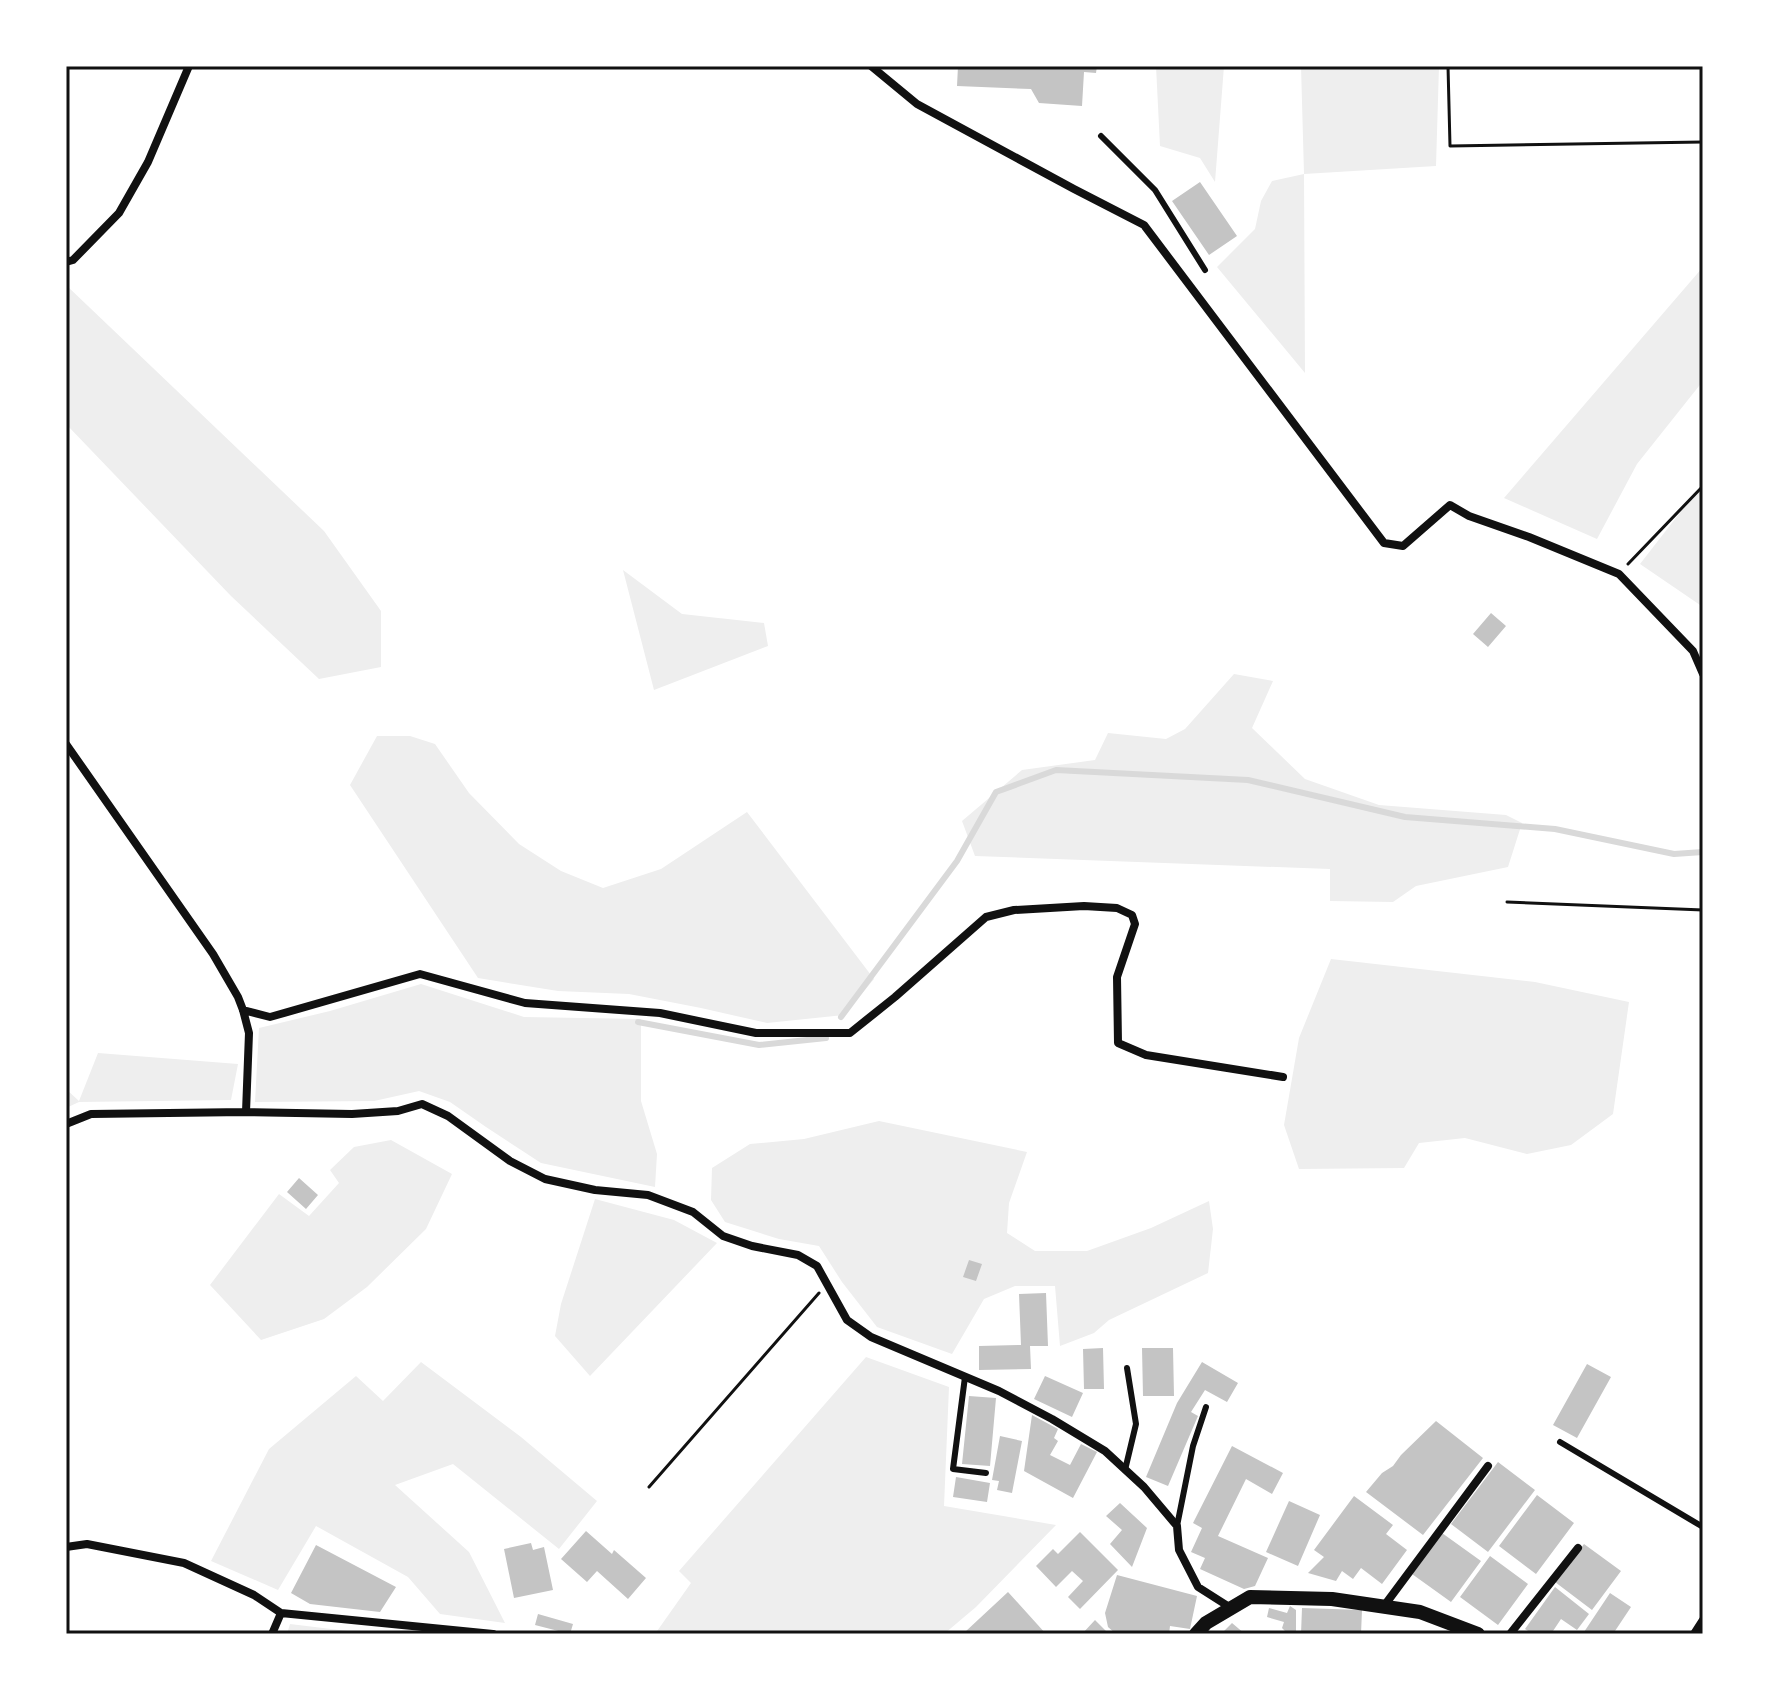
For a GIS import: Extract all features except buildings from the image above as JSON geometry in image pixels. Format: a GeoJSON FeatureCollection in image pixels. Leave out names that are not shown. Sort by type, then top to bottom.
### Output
{"type":"FeatureCollection","features":[{"type":"Feature","properties":{"kind":"street"},"geometry":{"type":"LineString","coordinates":[[66,262],[73,260],[119,213],[148,162],[189,66]]}},
{"type":"Feature","properties":{"kind":"street"},"geometry":{"type":"LineString","coordinates":[[871,66],[917,104],[1144,225],[1384,543],[1403,546],[1450,505],[1469,516],[1529,537],[1619,574],[1693,651],[1703,674]]}},
{"type":"Feature","properties":{"kind":"street"},"geometry":{"type":"LineString","coordinates":[[66,744],[213,954],[238,997],[249,1033],[246,1112]]}},
{"type":"Feature","properties":{"kind":"street"},"geometry":{"type":"LineString","coordinates":[[243,1010],[270,1017],[420,974],[525,1003],[660,1013],[756,1033],[850,1033],[986,917],[1014,910],[1084,906],[1117,908],[1132,915],[1135,924],[1117,977],[1118,1043],[1146,1055],[1283,1077]]}},
{"type":"Feature","properties":{"kind":"street"},"geometry":{"type":"LineString","coordinates":[[66,1124],[91,1114],[352,1114],[398,1111],[422,1104],[448,1116],[510,1161],[545,1179],[595,1190],[648,1195],[693,1212],[723,1236],[752,1246],[798,1255],[817,1266],[847,1320],[871,1337],[999,1391],[1105,1451],[1144,1487],[1177,1526],[1179,1550],[1198,1587],[1231,1608]]}},
{"type":"Feature","properties":{"kind":"street"},"geometry":{"type":"LineString","coordinates":[[1384,1606],[1488,1466]]}},
{"type":"Feature","properties":{"kind":"street"},"geometry":{"type":"LineString","coordinates":[[66,1547],[87,1544],[184,1563],[254,1595],[281,1613],[493,1634]]}},
{"type":"Feature","properties":{"kind":"street"},"geometry":{"type":"LineString","coordinates":[[1510,1634],[1578,1548]]}},
{"type":"Feature","properties":{"kind":"street"},"geometry":{"type":"LineString","coordinates":[[1196,1634],[1206,1623],[1250,1597],[1332,1599],[1384,1606],[1420,1612],[1478,1634]]}},
{"type":"Feature","properties":{"kind":"street"},"geometry":{"type":"LineString","coordinates":[[272,1634],[281,1613]]}},
{"type":"Feature","properties":{"kind":"street"},"geometry":{"type":"LineString","coordinates":[[1694,1634],[1703,1620]]}},
{"type":"Feature","properties":{"kind":"lane"},"geometry":{"type":"LineString","coordinates":[[1101,136],[1155,190],[1205,270]]}},
{"type":"Feature","properties":{"kind":"lane"},"geometry":{"type":"LineString","coordinates":[[1125,1470],[1136,1424],[1127,1368]]}},
{"type":"Feature","properties":{"kind":"lane"},"geometry":{"type":"LineString","coordinates":[[965,1377],[953,1469],[986,1473]]}},
{"type":"Feature","properties":{"kind":"lane"},"geometry":{"type":"LineString","coordinates":[[1177,1526],[1193,1446],[1206,1407]]}},
{"type":"Feature","properties":{"kind":"lane"},"geometry":{"type":"LineString","coordinates":[[1560,1442],[1703,1527]]}},
{"type":"Feature","properties":{"kind":"path"},"geometry":{"type":"LineString","coordinates":[[1448,66],[1450,146],[1703,142]]}},
{"type":"Feature","properties":{"kind":"path"},"geometry":{"type":"LineString","coordinates":[[1619,574],[1703,486]]}},
{"type":"Feature","properties":{"kind":"path"},"geometry":{"type":"LineString","coordinates":[[1507,902],[1703,910]]}},
{"type":"Feature","properties":{"kind":"path"},"geometry":{"type":"LineString","coordinates":[[649,1487],[827,1284]]}},
{"type":"Feature","properties":{"kind":"shaded area"},"geometry":{"type":"Polygon","coordinates":[[[1156,66],[1224,66],[1215,182],[1200,158],[1160,146],[1156,66]]]}},
{"type":"Feature","properties":{"kind":"shaded area"},"geometry":{"type":"Polygon","coordinates":[[[1301,66],[1439,66],[1436,166],[1304,174],[1301,66]]]}},
{"type":"Feature","properties":{"kind":"shaded area"},"geometry":{"type":"Polygon","coordinates":[[[1304,174],[1305,373],[1217,267],[1255,229],[1261,201],[1272,181],[1304,174]]]}},
{"type":"Feature","properties":{"kind":"shaded area"},"geometry":{"type":"Polygon","coordinates":[[[1703,267],[1703,381],[1637,464],[1597,539],[1504,498],[1703,267]]]}},
{"type":"Feature","properties":{"kind":"shaded area"},"geometry":{"type":"Polygon","coordinates":[[[66,285],[324,531],[381,611],[381,667],[319,679],[231,596],[66,424],[66,285]]]}},
{"type":"Feature","properties":{"kind":"shaded area"},"geometry":{"type":"Polygon","coordinates":[[[1703,483],[1703,607],[1640,564],[1703,483]]]}},
{"type":"Feature","properties":{"kind":"shaded area"},"geometry":{"type":"Polygon","coordinates":[[[623,570],[682,614],[764,623],[768,646],[654,690],[623,570]]]}},
{"type":"Feature","properties":{"kind":"shaded area"},"geometry":{"type":"Polygon","coordinates":[[[1234,674],[1273,681],[1252,728],[1305,779],[1379,805],[1506,815],[1522,823],[1508,867],[1416,886],[1393,902],[1330,901],[1330,869],[975,856],[962,821],[1022,770],[1095,760],[1108,733],[1166,739],[1185,729],[1234,674]]]}},
{"type":"Feature","properties":{"kind":"shaded area"},"geometry":{"type":"Polygon","coordinates":[[[377,736],[410,736],[435,744],[469,793],[519,844],[561,871],[603,888],[661,869],[747,812],[874,979],[844,1015],[767,1023],[629,994],[558,991],[478,978],[350,785],[377,736]]]}},
{"type":"Feature","properties":{"kind":"shaded area"},"geometry":{"type":"Polygon","coordinates":[[[1331,959],[1535,982],[1629,1002],[1613,1114],[1571,1145],[1527,1154],[1465,1138],[1419,1143],[1404,1168],[1299,1169],[1284,1125],[1299,1038],[1331,959]]]}},
{"type":"Feature","properties":{"kind":"shaded area"},"geometry":{"type":"Polygon","coordinates":[[[421,984],[524,1017],[641,1019],[641,1101],[657,1154],[655,1187],[541,1163],[450,1102],[419,1091],[374,1101],[255,1102],[259,1028],[421,984]]]}},
{"type":"Feature","properties":{"kind":"shaded area"},"geometry":{"type":"Polygon","coordinates":[[[98,1053],[238,1064],[231,1100],[79,1102],[66,1108],[66,1089],[79,1101],[98,1053]]]}},
{"type":"Feature","properties":{"kind":"shaded area"},"geometry":{"type":"Polygon","coordinates":[[[879,1121],[1027,1152],[1009,1203],[1007,1233],[1035,1251],[1087,1251],[1151,1228],[1209,1201],[1213,1229],[1208,1273],[1109,1320],[1094,1333],[1060,1346],[1055,1286],[1015,1286],[984,1299],[952,1354],[877,1327],[819,1246],[779,1239],[725,1222],[711,1200],[712,1168],[750,1144],[804,1139],[879,1121]]]}},
{"type":"Feature","properties":{"kind":"shaded area"},"geometry":{"type":"Polygon","coordinates":[[[391,1140],[452,1174],[426,1229],[367,1287],[324,1319],[261,1340],[210,1285],[279,1194],[309,1216],[339,1183],[330,1170],[354,1147],[391,1140]]]}},
{"type":"Feature","properties":{"kind":"shaded area"},"geometry":{"type":"Polygon","coordinates":[[[595,1199],[674,1220],[717,1243],[590,1376],[555,1336],[561,1304],[595,1199]]]}},
{"type":"Feature","properties":{"kind":"shaded area"},"geometry":{"type":"Polygon","coordinates":[[[866,1357],[949,1387],[944,1506],[1056,1525],[976,1607],[944,1634],[655,1634],[691,1583],[679,1571],[866,1357]]]}},
{"type":"Feature","properties":{"kind":"shaded area"},"geometry":{"type":"Polygon","coordinates":[[[421,1362],[521,1437],[597,1501],[559,1549],[453,1464],[395,1485],[469,1552],[505,1623],[440,1614],[408,1577],[316,1526],[278,1590],[211,1561],[269,1449],[356,1376],[383,1401],[421,1362]]]}},
{"type":"Feature","properties":{"kind":"shaded area"},"geometry":{"type":"Polygon","coordinates":[[[290,1624],[372,1634],[287,1634],[290,1624]]]}},
{"type":"Feature","properties":{"kind":"waterway"},"geometry":{"type":"LineString","coordinates":[[841,1017],[957,861],[996,792],[1056,770],[1248,780],[1405,817],[1555,829],[1674,854],[1703,852]]}},
{"type":"Feature","properties":{"kind":"waterway"},"geometry":{"type":"LineString","coordinates":[[638,1022],[759,1045],[826,1038]]}}]}
